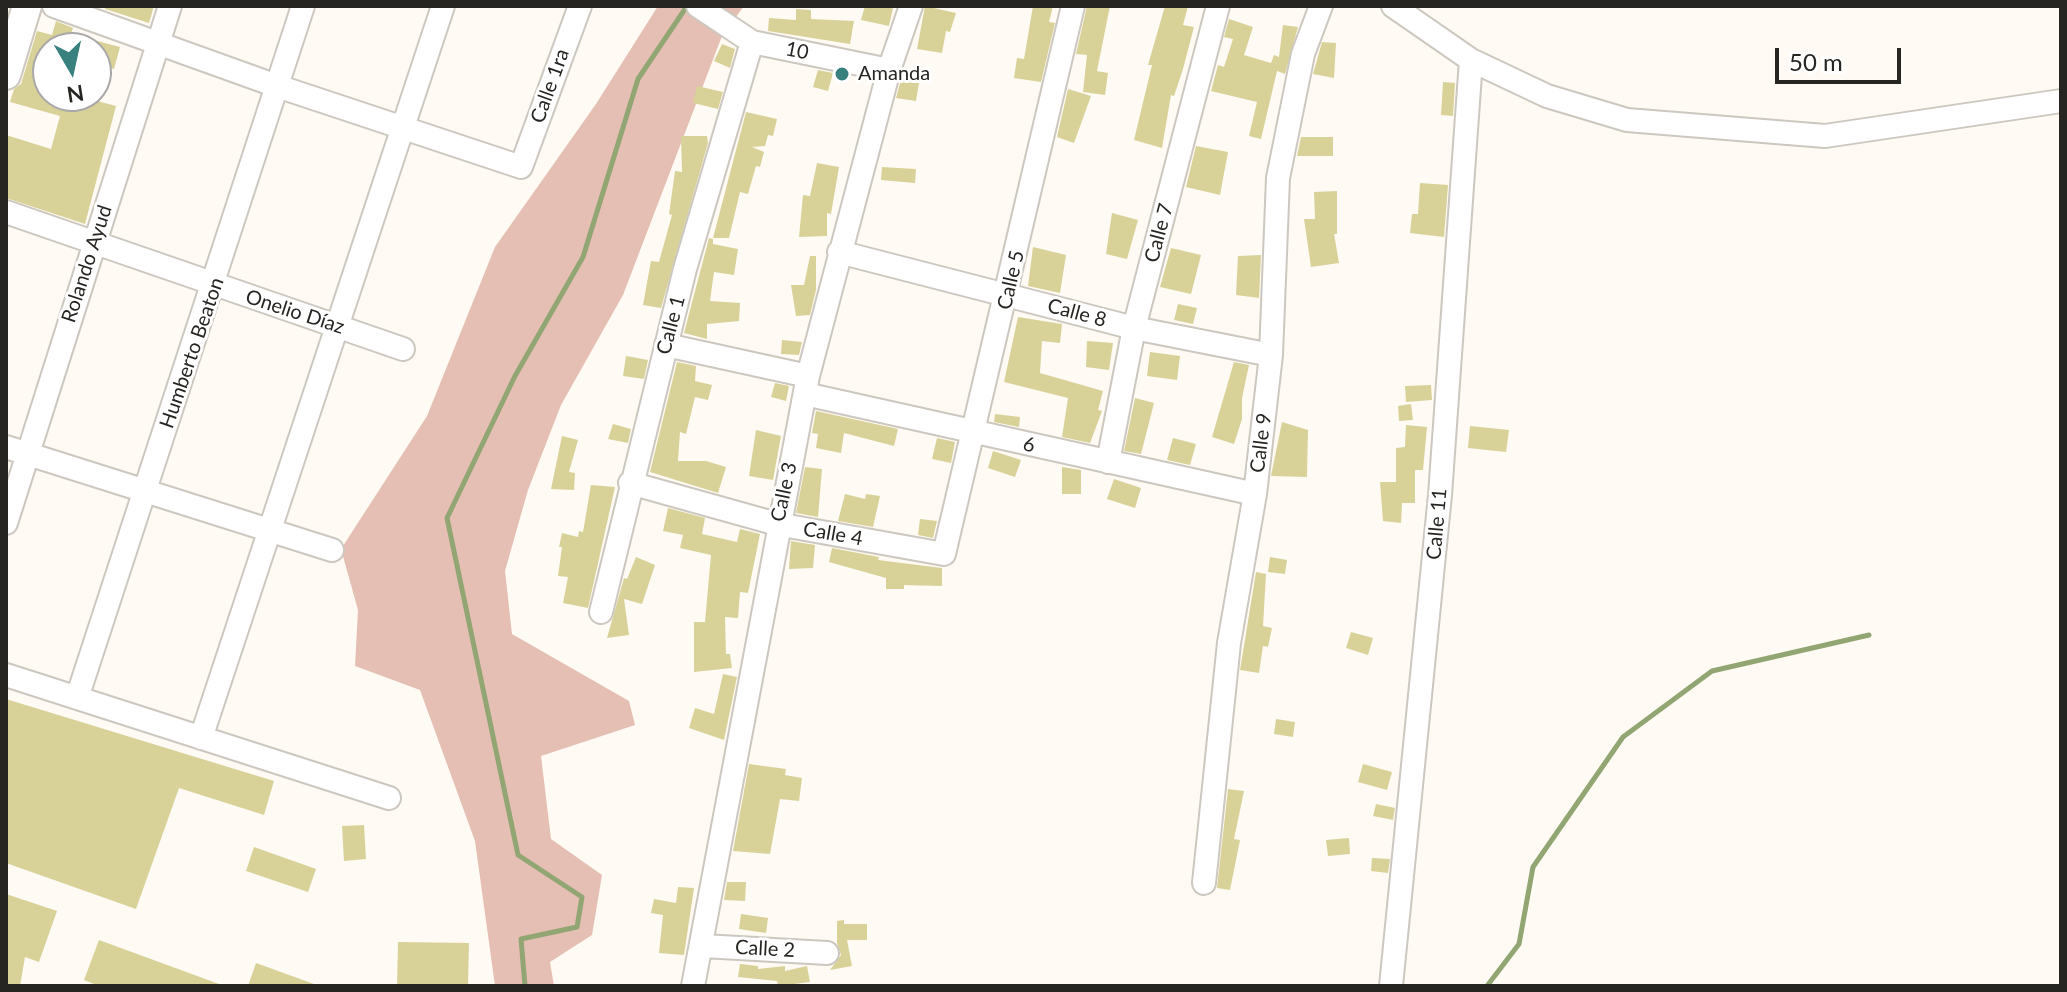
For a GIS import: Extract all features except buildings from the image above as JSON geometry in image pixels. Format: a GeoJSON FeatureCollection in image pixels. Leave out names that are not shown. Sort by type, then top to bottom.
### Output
{"type":"FeatureCollection","features":[{"type":"Feature","properties":{"kind":"main road"},"geometry":{"type":"LineString","coordinates":[[6,75],[27,6]]}},
{"type":"Feature","properties":{"kind":"street"},"geometry":{"type":"LineString","coordinates":[[54,6],[277,86],[404,126]]}},
{"type":"Feature","properties":{"kind":"street","name":"Rolando Ayud"},"geometry":{"type":"LineString","coordinates":[[6,523],[17,450],[94,241],[170,6]]}},
{"type":"Feature","properties":{"kind":"street","name":"Humberto Beaton"},"geometry":{"type":"LineString","coordinates":[[77,698],[215,285],[303,6]]}},
{"type":"Feature","properties":{"kind":"street"},"geometry":{"type":"LineString","coordinates":[[201,738],[267,529],[443,6]]}},
{"type":"Feature","properties":{"kind":"street","name":"Calle 1ra"},"geometry":{"type":"LineString","coordinates":[[404,126],[521,167],[580,6]]}},
{"type":"Feature","properties":{"kind":"street","name":"Calle 3"},"geometry":{"type":"LineString","coordinates":[[693,986],[703,946],[777,524],[806,385],[889,70],[911,6]]}},
{"type":"Feature","properties":{"kind":"street","name":"Calle 5"},"geometry":{"type":"LineString","coordinates":[[944,554],[1008,295],[1073,6]]}},
{"type":"Feature","properties":{"kind":"street","name":"Calle 7"},"geometry":{"type":"LineString","coordinates":[[1108,462],[1134,328],[1218,6]]}},
{"type":"Feature","properties":{"kind":"street","name":"Calle 9"},"geometry":{"type":"LineString","coordinates":[[1204,883],[1229,643],[1255,494],[1271,355],[1278,178],[1303,54],[1321,6]]}},
{"type":"Feature","properties":{"kind":"street"},"geometry":{"type":"LineString","coordinates":[[1393,6],[1471,60],[1547,96],[1627,120],[1825,136],[2061,101]]}},
{"type":"Feature","properties":{"kind":"street","name":"10"},"geometry":{"type":"LineString","coordinates":[[705,10],[752,42],[889,70]]}},
{"type":"Feature","properties":{"kind":"street","name":"Calle 1"},"geometry":{"type":"LineString","coordinates":[[601,612],[666,345],[752,42]]}},
{"type":"Feature","properties":{"kind":"street","name":"Calle 11"},"geometry":{"type":"LineString","coordinates":[[1391,986],[1440,495],[1471,60]]}},
{"type":"Feature","properties":{"kind":"street","name":"Onelio Díaz"},"geometry":{"type":"LineString","coordinates":[[6,212],[403,349]]}},
{"type":"Feature","properties":{"kind":"street","name":"Calle 8"},"geometry":{"type":"LineString","coordinates":[[839,252],[1134,328],[1271,355]]}},
{"type":"Feature","properties":{"kind":"street","name":"6"},"geometry":{"type":"LineString","coordinates":[[666,345],[972,433],[1255,494]]}},
{"type":"Feature","properties":{"kind":"street"},"geometry":{"type":"LineString","coordinates":[[17,450],[332,550]]}},
{"type":"Feature","properties":{"kind":"street","name":"Calle 4"},"geometry":{"type":"LineString","coordinates":[[630,483],[777,524],[944,554]]}},
{"type":"Feature","properties":{"kind":"street"},"geometry":{"type":"LineString","coordinates":[[6,675],[389,798]]}},
{"type":"Feature","properties":{"kind":"street","name":"Calle 2"},"geometry":{"type":"LineString","coordinates":[[703,946],[827,953]]}},
{"type":"Feature","properties":{"kind":"shaded area"},"geometry":{"type":"Polygon","coordinates":[[[658,6],[744,6],[722,36],[623,295],[561,405],[528,490],[505,571],[512,634],[629,701],[635,725],[541,756],[551,839],[602,875],[592,935],[550,962],[554,986],[495,986],[475,841],[420,690],[355,666],[358,610],[341,549],[427,416],[495,247],[596,104],[658,6]]]}},
{"type":"Feature","properties":{"kind":"waterway"},"geometry":{"type":"LineString","coordinates":[[525,986],[521,939],[577,927],[582,897],[518,855],[447,518],[515,376],[583,257],[638,79],[687,6]]}},
{"type":"Feature","properties":{"kind":"waterway"},"geometry":{"type":"LineString","coordinates":[[1487,986],[1519,944],[1533,867],[1623,737],[1712,671],[1869,635]]}},
{"type":"Feature","properties":{"kind":"place","name":"Amanda"},"geometry":{"type":"Point","coordinates":[842,74]}}]}
